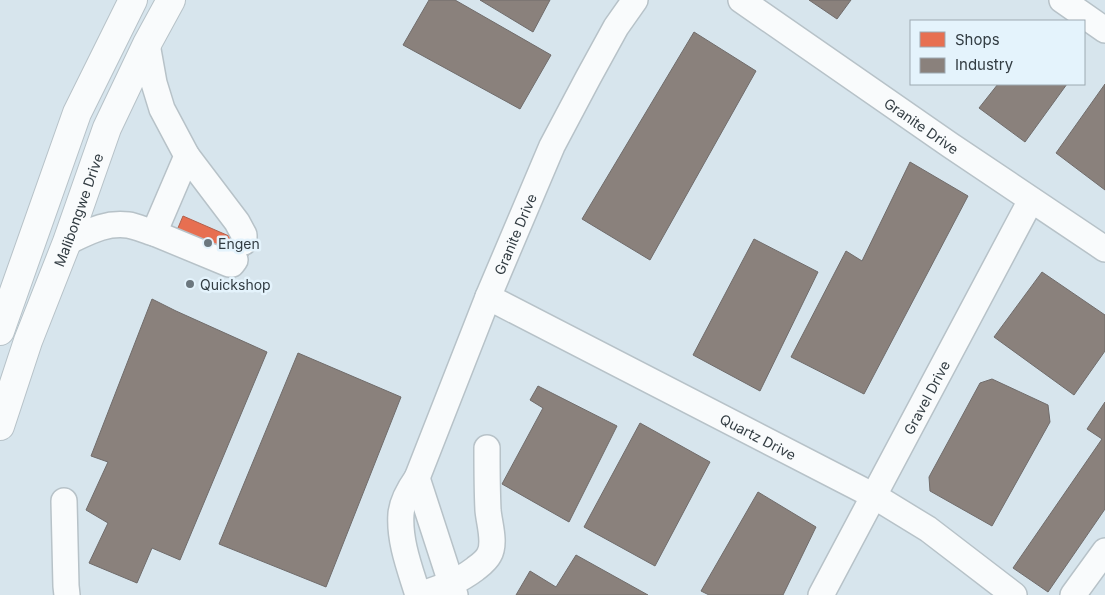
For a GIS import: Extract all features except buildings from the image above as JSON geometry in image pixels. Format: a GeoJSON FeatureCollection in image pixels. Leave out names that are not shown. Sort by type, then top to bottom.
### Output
{"type":"FeatureCollection","features":[{"type":"Feature","properties":{"kind":"main road"},"geometry":{"type":"LineString","coordinates":[[0,331],[77,113],[133,0]]}},
{"type":"Feature","properties":{"kind":"main road","name":"Malibongwe Drive"},"geometry":{"type":"LineString","coordinates":[[0,426],[28,341],[67,242],[107,128],[147,44],[171,0]]}},
{"type":"Feature","properties":{"kind":"street","name":"Granite Drive"},"geometry":{"type":"LineString","coordinates":[[741,0],[1105,249]]}},
{"type":"Feature","properties":{"kind":"street"},"geometry":{"type":"LineString","coordinates":[[1062,0],[1105,30]]}},
{"type":"Feature","properties":{"kind":"street","name":"Granite Drive"},"geometry":{"type":"LineString","coordinates":[[419,595],[404,546],[401,512],[409,489],[417,478],[488,297],[552,146],[588,78],[623,4]]}},
{"type":"Feature","properties":{"kind":"street"},"geometry":{"type":"LineString","coordinates":[[67,242],[100,227],[128,225],[228,264],[232,264],[239,251],[244,234],[187,156],[162,109],[154,83],[147,44]]}},
{"type":"Feature","properties":{"kind":"street"},"geometry":{"type":"LineString","coordinates":[[154,234],[187,156]]}},
{"type":"Feature","properties":{"kind":"street","name":"Gravel Drive"},"geometry":{"type":"LineString","coordinates":[[821,595],[1031,200]]}},
{"type":"Feature","properties":{"kind":"street","name":"Quartz Drive"},"geometry":{"type":"LineString","coordinates":[[488,297],[874,496],[928,529],[1014,595]]}},
{"type":"Feature","properties":{"kind":"street"},"geometry":{"type":"LineString","coordinates":[[419,595],[454,589],[466,576],[485,561],[490,554],[492,542],[488,510],[488,448]]}},
{"type":"Feature","properties":{"kind":"street"},"geometry":{"type":"LineString","coordinates":[[417,478],[454,589]]}},
{"type":"Feature","properties":{"kind":"street"},"geometry":{"type":"LineString","coordinates":[[64,501],[67,595]]}},
{"type":"Feature","properties":{"kind":"street"},"geometry":{"type":"LineString","coordinates":[[1074,595],[1105,551]]}},
{"type":"Feature","properties":{"kind":"place","name":"Engen"},"geometry":{"type":"Point","coordinates":[208,243]}},
{"type":"Feature","properties":{"kind":"place","name":"Quickshop"},"geometry":{"type":"Point","coordinates":[190,284]}}]}
